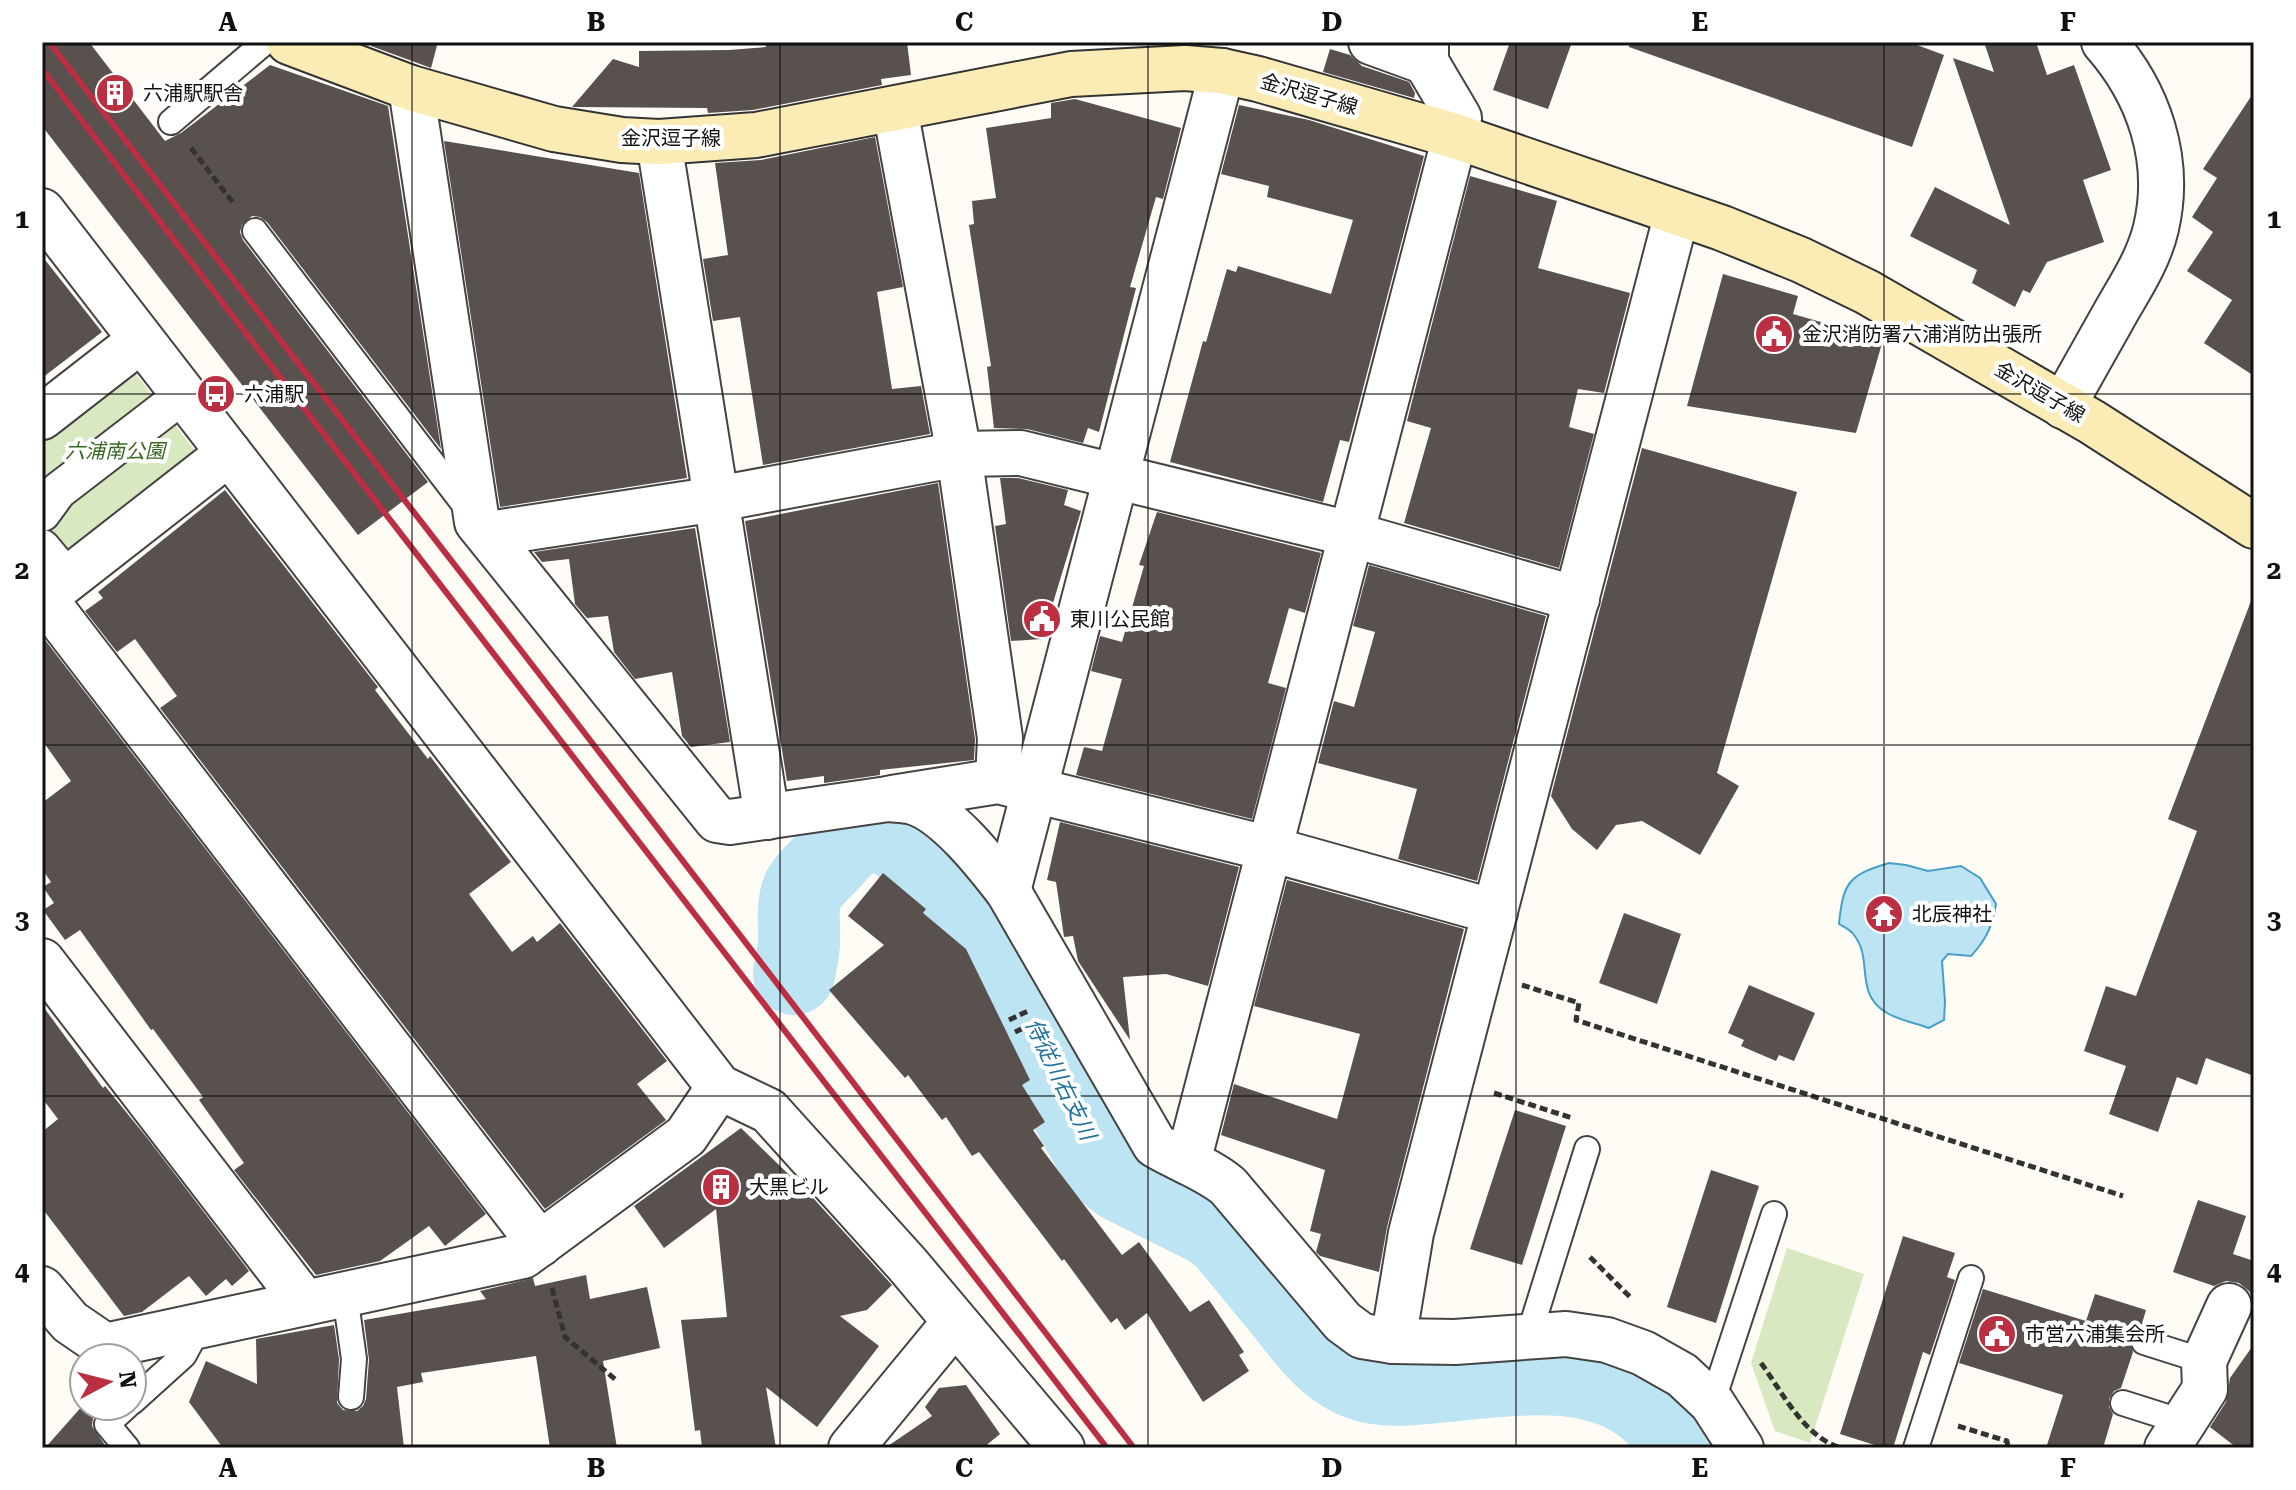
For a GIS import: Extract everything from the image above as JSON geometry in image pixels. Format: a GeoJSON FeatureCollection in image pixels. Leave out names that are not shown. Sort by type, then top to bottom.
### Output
{"type":"FeatureCollection","features":[{"type":"Feature","properties":{"kind":"main road","name":"金沢逗子線"},"geometry":{"type":"LineString","coordinates":[[289,42],[411,88],[554,129],[622,140],[659,142],[756,135],[1071,74],[1141,69],[1222,71],[1258,79],[1455,136],[1677,213],[1801,260],[1867,292],[2063,406],[2254,526]]}},
{"type":"Feature","properties":{"kind":"street"},"geometry":{"type":"LineString","coordinates":[[1188,1162],[1459,118],[1426,52],[1371,42]]}},
{"type":"Feature","properties":{"kind":"street"},"geometry":{"type":"LineString","coordinates":[[2063,406],[2143,265],[2156,229],[2161,197],[2160,158],[2152,123],[2137,88],[2104,42]]}},
{"type":"Feature","properties":{"kind":"street"},"geometry":{"type":"LineString","coordinates":[[1008,891],[1016,786],[1115,475],[1222,71]]}},
{"type":"Feature","properties":{"kind":"street"},"geometry":{"type":"LineString","coordinates":[[411,88],[482,528],[717,820],[730,822],[888,799],[1016,786],[1270,849],[1495,912]]}},
{"type":"Feature","properties":{"kind":"street"},"geometry":{"type":"LineString","coordinates":[[895,109],[959,454],[1000,738],[1016,786]]}},
{"type":"Feature","properties":{"kind":"street"},"geometry":{"type":"LineString","coordinates":[[659,142],[767,817]]}},
{"type":"Feature","properties":{"kind":"street"},"geometry":{"type":"LineString","coordinates":[[42,211],[719,1087],[769,1111],[907,1264],[1062,1448]]}},
{"type":"Feature","properties":{"kind":"street"},"geometry":{"type":"LineString","coordinates":[[1393,1341],[1411,1233],[1677,213]]}},
{"type":"Feature","properties":{"kind":"street"},"geometry":{"type":"LineString","coordinates":[[42,417],[141,340]]}},
{"type":"Feature","properties":{"kind":"street"},"geometry":{"type":"LineString","coordinates":[[42,513],[58,491],[183,395]]}},
{"type":"Feature","properties":{"kind":"street"},"geometry":{"type":"LineString","coordinates":[[229,453],[49,581],[540,1244]]}},
{"type":"Feature","properties":{"kind":"street"},"geometry":{"type":"LineString","coordinates":[[482,528],[717,499],[959,454],[1021,453],[1350,534],[1577,599]]}},
{"type":"Feature","properties":{"kind":"street"},"geometry":{"type":"LineString","coordinates":[[888,799],[913,802],[926,808],[981,855],[1008,891],[1155,1145],[1211,1172],[1228,1186],[1343,1322],[1362,1336],[1393,1341],[1455,1342],[1566,1334],[1607,1340],[1643,1353],[1682,1375],[1712,1403],[1741,1448]]}},
{"type":"Feature","properties":{"kind":"street"},"geometry":{"type":"LineString","coordinates":[[42,961],[325,1299]]}},
{"type":"Feature","properties":{"kind":"street"},"geometry":{"type":"LineString","coordinates":[[42,1289],[70,1322],[105,1346],[523,1256],[686,1136],[719,1087]]}},
{"type":"Feature","properties":{"kind":"street"},"geometry":{"type":"LineString","coordinates":[[2175,1435],[2205,1389],[2204,1361],[2229,1306]]}},
{"type":"Feature","properties":{"kind":"street"},"geometry":{"type":"LineString","coordinates":[[851,1448],[954,1323]]}},
{"type":"Feature","properties":{"kind":"lane"},"geometry":{"type":"LineString","coordinates":[[171,122],[265,42]]}},
{"type":"Feature","properties":{"kind":"lane"},"geometry":{"type":"LineString","coordinates":[[255,231],[482,528]]}},
{"type":"Feature","properties":{"kind":"lane"},"geometry":{"type":"LineString","coordinates":[[1529,1335],[1587,1149]]}},
{"type":"Feature","properties":{"kind":"lane"},"geometry":{"type":"LineString","coordinates":[[1712,1403],[1774,1214]]}},
{"type":"Feature","properties":{"kind":"lane"},"geometry":{"type":"LineString","coordinates":[[1916,1448],[1971,1278]]}},
{"type":"Feature","properties":{"kind":"lane"},"geometry":{"type":"LineString","coordinates":[[325,1299],[354,1359],[351,1397]]}},
{"type":"Feature","properties":{"kind":"lane"},"geometry":{"type":"LineString","coordinates":[[148,1388],[184,1355],[200,1325]]}},
{"type":"Feature","properties":{"kind":"lane"},"geometry":{"type":"LineString","coordinates":[[2144,1342],[2204,1361]]}},
{"type":"Feature","properties":{"kind":"lane"},"geometry":{"type":"LineString","coordinates":[[2123,1403],[2175,1435]]}},
{"type":"Feature","properties":{"kind":"lane"},"geometry":{"type":"LineString","coordinates":[[109,1422],[107,1424],[127,1448]]}},
{"type":"Feature","properties":{"kind":"path"},"geometry":{"type":"LineString","coordinates":[[171,122],[255,231]]}},
{"type":"Feature","properties":{"kind":"path"},"geometry":{"type":"LineString","coordinates":[[1479,972],[1579,1003],[1576,1020],[2123,1196]]}},
{"type":"Feature","properties":{"kind":"path"},"geometry":{"type":"LineString","coordinates":[[1489,1092],[1568,1115],[1592,1132],[1587,1149]]}},
{"type":"Feature","properties":{"kind":"path"},"geometry":{"type":"LineString","coordinates":[[1563,1229],[1633,1300]]}},
{"type":"Feature","properties":{"kind":"path"},"geometry":{"type":"LineString","coordinates":[[540,1244],[565,1337],[616,1380]]}},
{"type":"Feature","properties":{"kind":"path"},"geometry":{"type":"LineString","coordinates":[[1731,1344],[1754,1353],[1813,1434],[1841,1448]]}},
{"type":"Feature","properties":{"kind":"path"},"geometry":{"type":"LineString","coordinates":[[1926,1416],[2007,1441],[2008,1448]]}},
{"type":"Feature","properties":{"kind":"green space","name":"六浦南公園"},"geometry":{"type":"Polygon","coordinates":[[[134,372],[196,452],[42,571],[42,443],[134,372]]]}},
{"type":"Feature","properties":{"kind":"green space"},"geometry":{"type":"Polygon","coordinates":[[[1787,1248],[1864,1274],[1810,1443],[1775,1431],[1751,1363],[1787,1248]]]}},
{"type":"Feature","properties":{"kind":"water"},"geometry":{"type":"Polygon","coordinates":[[[1889,863],[1928,871],[1961,866],[1980,878],[1996,904],[1988,932],[1971,956],[1948,954],[1942,961],[1944,1020],[1929,1028],[1887,1013],[1877,1005],[1867,986],[1860,945],[1851,932],[1839,924],[1843,898],[1850,882],[1865,872],[1889,863]]]}},
{"type":"Feature","properties":{"kind":"building"},"geometry":{"type":"Polygon","coordinates":[[[42,42],[89,42],[165,141],[181,133],[270,65],[388,106],[441,449],[267,222],[252,216],[242,225],[240,232],[243,240],[428,482],[358,535],[42,126],[42,42]]]}},
{"type":"Feature","properties":{"kind":"building"},"geometry":{"type":"Polygon","coordinates":[[[372,42],[438,42],[431,68],[371,46],[372,42]]]}},
{"type":"Feature","properties":{"kind":"building"},"geometry":{"type":"Polygon","coordinates":[[[765,42],[907,42],[911,75],[881,79],[882,85],[753,110],[708,113],[707,108],[572,107],[613,59],[639,67],[639,51],[729,50],[766,47],[765,42]]]}},
{"type":"Feature","properties":{"kind":"building"},"geometry":{"type":"Polygon","coordinates":[[[1510,42],[1572,42],[1548,109],[1493,90],[1510,42]]]}},
{"type":"Feature","properties":{"kind":"building"},"geometry":{"type":"Polygon","coordinates":[[[1630,42],[1909,42],[1944,55],[1912,147],[1629,47],[1630,42]]]}},
{"type":"Feature","properties":{"kind":"building"},"geometry":{"type":"Polygon","coordinates":[[[1984,42],[2036,42],[2047,75],[2074,65],[2111,170],[2083,180],[2104,242],[2047,262],[2030,293],[2023,290],[2015,307],[1972,283],[1977,270],[1910,236],[1935,187],[2010,225],[1953,58],[1994,72],[1984,42]]]}},
{"type":"Feature","properties":{"kind":"building"},"geometry":{"type":"Polygon","coordinates":[[[1330,49],[1350,55],[1362,66],[1409,82],[1415,93],[1414,98],[1323,72],[1330,49]]]}},
{"type":"Feature","properties":{"kind":"building"},"geometry":{"type":"Polygon","coordinates":[[[2254,92],[2254,376],[2204,343],[2232,300],[2187,271],[2213,232],[2192,217],[2217,178],[2203,169],[2254,92]]]}},
{"type":"Feature","properties":{"kind":"building"},"geometry":{"type":"Polygon","coordinates":[[[1075,99],[1181,128],[1163,199],[1156,197],[1130,287],[1136,288],[1099,432],[1088,428],[1083,443],[1027,429],[994,428],[987,367],[991,366],[969,225],[974,224],[972,201],[996,198],[986,128],[1051,118],[1051,103],[1075,99]]]}},
{"type":"Feature","properties":{"kind":"building"},"geometry":{"type":"Polygon","coordinates":[[[1239,105],[1309,120],[1424,156],[1349,442],[1340,440],[1323,502],[1170,462],[1203,341],[1206,342],[1227,269],[1236,272],[1238,266],[1331,294],[1353,220],[1267,197],[1269,186],[1221,174],[1239,105]]]}},
{"type":"Feature","properties":{"kind":"building"},"geometry":{"type":"Polygon","coordinates":[[[875,137],[903,287],[877,292],[892,389],[921,386],[930,434],[763,465],[740,317],[713,321],[703,259],[728,255],[715,163],[761,160],[875,137]]]}},
{"type":"Feature","properties":{"kind":"building"},"geometry":{"type":"Polygon","coordinates":[[[444,141],[639,173],[687,478],[500,507],[444,141]]]}},
{"type":"Feature","properties":{"kind":"building"},"geometry":{"type":"Polygon","coordinates":[[[1470,176],[1557,201],[1538,268],[1630,293],[1604,393],[1578,389],[1569,427],[1594,434],[1559,568],[1404,523],[1431,428],[1407,421],[1470,176]]]}},
{"type":"Feature","properties":{"kind":"building"},"geometry":{"type":"Polygon","coordinates":[[[42,256],[102,332],[42,378],[42,256]]]}},
{"type":"Feature","properties":{"kind":"building"},"geometry":{"type":"Polygon","coordinates":[[[1723,274],[1798,296],[1793,314],[1883,340],[1856,433],[1687,406],[1723,274]]]}},
{"type":"Feature","properties":{"kind":"building"},"geometry":{"type":"Polygon","coordinates":[[[1642,448],[1797,492],[1717,773],[1739,786],[1700,855],[1642,821],[1616,825],[1597,850],[1572,829],[1551,796],[1642,448]]]}},
{"type":"Feature","properties":{"kind":"building"},"geometry":{"type":"Polygon","coordinates":[[[1000,478],[1018,478],[1068,490],[1064,505],[1081,511],[1042,639],[1011,641],[995,526],[1006,524],[1000,478]]]}},
{"type":"Feature","properties":{"kind":"building"},"geometry":{"type":"Polygon","coordinates":[[[938,483],[975,739],[974,760],[880,770],[880,775],[824,783],[824,776],[787,781],[745,521],[938,483]]]}},
{"type":"Feature","properties":{"kind":"building"},"geometry":{"type":"Polygon","coordinates":[[[225,490],[378,687],[375,690],[428,759],[430,756],[511,862],[469,894],[512,952],[533,936],[537,942],[560,923],[667,1061],[637,1084],[666,1120],[545,1209],[160,708],[177,696],[135,639],[117,652],[85,611],[103,598],[98,592],[225,490]]]}},
{"type":"Feature","properties":{"kind":"building"},"geometry":{"type":"Polygon","coordinates":[[[1157,512],[1321,553],[1305,613],[1289,608],[1268,683],[1286,688],[1252,819],[1076,775],[1084,747],[1102,751],[1122,679],[1091,671],[1100,636],[1122,642],[1144,566],[1139,565],[1157,512]]]}},
{"type":"Feature","properties":{"kind":"building"},"geometry":{"type":"Polygon","coordinates":[[[695,528],[730,742],[691,747],[682,736],[672,672],[635,679],[614,652],[608,616],[587,618],[575,604],[569,559],[542,562],[534,552],[695,528]]]}},
{"type":"Feature","properties":{"kind":"building"},"geometry":{"type":"Polygon","coordinates":[[[1369,565],[1546,616],[1477,881],[1398,859],[1417,789],[1318,763],[1334,701],[1354,707],[1375,632],[1353,626],[1369,565]]]}},
{"type":"Feature","properties":{"kind":"building"},"geometry":{"type":"Polygon","coordinates":[[[2251,601],[2254,602],[2254,1076],[2206,1058],[2197,1085],[2177,1077],[2158,1132],[2109,1114],[2126,1066],[2084,1051],[2106,986],[2136,996],[2197,831],[2168,819],[2251,601]]]}},
{"type":"Feature","properties":{"kind":"building"},"geometry":{"type":"Polygon","coordinates":[[[42,636],[486,1214],[445,1246],[429,1226],[380,1261],[316,1275],[234,1170],[244,1163],[199,1100],[203,1097],[80,930],[65,940],[43,910],[54,903],[43,887],[51,882],[42,869],[42,803],[71,781],[42,740],[42,636]]]}},
{"type":"Feature","properties":{"kind":"building"},"geometry":{"type":"Polygon","coordinates":[[[1060,822],[1239,867],[1208,986],[1166,974],[1123,977],[1130,1040],[1078,961],[1073,936],[1064,937],[1056,882],[1047,880],[1060,822]]]}},
{"type":"Feature","properties":{"kind":"building"},"geometry":{"type":"Polygon","coordinates":[[[883,873],[926,909],[923,913],[966,949],[1030,1080],[1022,1085],[1045,1122],[1033,1130],[1044,1146],[1041,1148],[1122,1255],[1139,1242],[1190,1312],[1209,1300],[1244,1352],[1239,1355],[1249,1371],[1203,1402],[1147,1313],[1125,1330],[1117,1318],[1111,1323],[979,1152],[972,1156],[946,1117],[942,1120],[908,1075],[905,1078],[829,990],[884,945],[848,916],[883,873]]]}},
{"type":"Feature","properties":{"kind":"building"},"geometry":{"type":"Polygon","coordinates":[[[1287,880],[1464,929],[1387,1227],[1379,1272],[1320,1256],[1316,1252],[1321,1234],[1310,1231],[1325,1170],[1221,1135],[1234,1084],[1337,1119],[1360,1034],[1254,1006],[1287,880]]]}},
{"type":"Feature","properties":{"kind":"building"},"geometry":{"type":"Polygon","coordinates":[[[1624,913],[1681,934],[1657,1004],[1599,983],[1624,913]]]}},
{"type":"Feature","properties":{"kind":"building"},"geometry":{"type":"Polygon","coordinates":[[[1749,985],[1815,1013],[1794,1061],[1779,1055],[1776,1061],[1741,1046],[1744,1040],[1728,1033],[1749,985]]]}},
{"type":"Feature","properties":{"kind":"building"},"geometry":{"type":"Polygon","coordinates":[[[42,1005],[103,1088],[105,1086],[148,1139],[249,1271],[232,1286],[226,1279],[206,1296],[189,1276],[142,1312],[124,1316],[42,1208],[42,1132],[58,1119],[42,1098],[42,1005]]]}},
{"type":"Feature","properties":{"kind":"building"},"geometry":{"type":"Polygon","coordinates":[[[1515,1110],[1566,1126],[1522,1265],[1470,1249],[1515,1110]]]}},
{"type":"Feature","properties":{"kind":"building"},"geometry":{"type":"Polygon","coordinates":[[[741,1128],[815,1200],[892,1285],[867,1310],[840,1316],[879,1346],[817,1427],[766,1387],[776,1448],[702,1448],[700,1430],[695,1431],[681,1320],[727,1317],[716,1209],[664,1248],[634,1206],[741,1128]]]}},
{"type":"Feature","properties":{"kind":"building"},"geometry":{"type":"Polygon","coordinates":[[[1711,1170],[1759,1186],[1716,1323],[1667,1307],[1711,1170]]]}},
{"type":"Feature","properties":{"kind":"building"},"geometry":{"type":"Polygon","coordinates":[[[2198,1200],[2246,1216],[2233,1254],[2254,1261],[2254,1299],[2239,1283],[2226,1281],[2214,1286],[2173,1272],[2198,1200]]]}},
{"type":"Feature","properties":{"kind":"building"},"geometry":{"type":"Polygon","coordinates":[[[1903,1236],[1955,1253],[1947,1277],[1955,1280],[1930,1355],[1923,1352],[1893,1448],[1884,1448],[1840,1434],[1903,1236]]]}},
{"type":"Feature","properties":{"kind":"building"},"geometry":{"type":"Polygon","coordinates":[[[586,1275],[590,1299],[647,1287],[660,1348],[603,1361],[617,1448],[550,1448],[536,1356],[421,1373],[423,1382],[397,1387],[404,1448],[223,1448],[189,1402],[206,1361],[257,1384],[256,1339],[334,1325],[339,1359],[337,1403],[343,1410],[357,1411],[366,1399],[369,1360],[364,1320],[486,1299],[480,1291],[533,1278],[535,1286],[586,1275]]]}},
{"type":"Feature","properties":{"kind":"building"},"geometry":{"type":"Polygon","coordinates":[[[1983,1289],[2086,1321],[2095,1294],[2146,1310],[2141,1327],[2130,1338],[2133,1352],[2121,1388],[2114,1391],[2109,1399],[2113,1414],[2103,1448],[2046,1448],[2063,1395],[1959,1363],[1983,1289]]]}},
{"type":"Feature","properties":{"kind":"building"},"geometry":{"type":"Polygon","coordinates":[[[2254,1344],[2254,1448],[2237,1448],[2210,1427],[2226,1402],[2230,1378],[2254,1344]]]}},
{"type":"Feature","properties":{"kind":"building"},"geometry":{"type":"Polygon","coordinates":[[[966,1385],[1000,1434],[983,1448],[885,1448],[932,1416],[925,1407],[939,1388],[966,1385]]]}},
{"type":"Feature","properties":{"kind":"building"},"geometry":{"type":"Polygon","coordinates":[[[68,1422],[92,1422],[107,1448],[45,1448],[68,1422]]]}},
{"type":"Feature","properties":{"kind":"waterway","name":"侍従川右支川"},"geometry":{"type":"LineString","coordinates":[[794,974],[803,890],[844,844],[856,836],[867,832],[890,835],[926,863],[973,915],[1022,1001],[1074,1115],[1111,1173],[1211,1226],[1225,1237],[1307,1337],[1338,1367],[1368,1382],[1390,1385],[1541,1374],[1574,1376],[1605,1383],[1634,1396],[1660,1418],[1683,1448]]}},
{"type":"Feature","properties":{"kind":"railway"},"geometry":{"type":"LineString","coordinates":[[49,42],[1134,1448]]}},
{"type":"Feature","properties":{"kind":"railway"},"geometry":{"type":"LineString","coordinates":[[42,69],[1107,1448]]}},
{"type":"Feature","properties":{"kind":"place","name":"六浦駅駅舎"},"geometry":{"type":"Point","coordinates":[115,93]}},
{"type":"Feature","properties":{"kind":"place","name":"金沢消防署六浦消防出張所"},"geometry":{"type":"Point","coordinates":[1774,334]}},
{"type":"Feature","properties":{"kind":"place","name":"六浦駅"},"geometry":{"type":"Point","coordinates":[216,394]}},
{"type":"Feature","properties":{"kind":"place","name":"東川公民館"},"geometry":{"type":"Point","coordinates":[1042,619]}},
{"type":"Feature","properties":{"kind":"place","name":"北辰神社"},"geometry":{"type":"Point","coordinates":[1884,914]}},
{"type":"Feature","properties":{"kind":"place","name":"大黒ビル"},"geometry":{"type":"Point","coordinates":[721,1187]}},
{"type":"Feature","properties":{"kind":"place","name":"市営六浦集会所"},"geometry":{"type":"Point","coordinates":[1997,1334]}}]}
